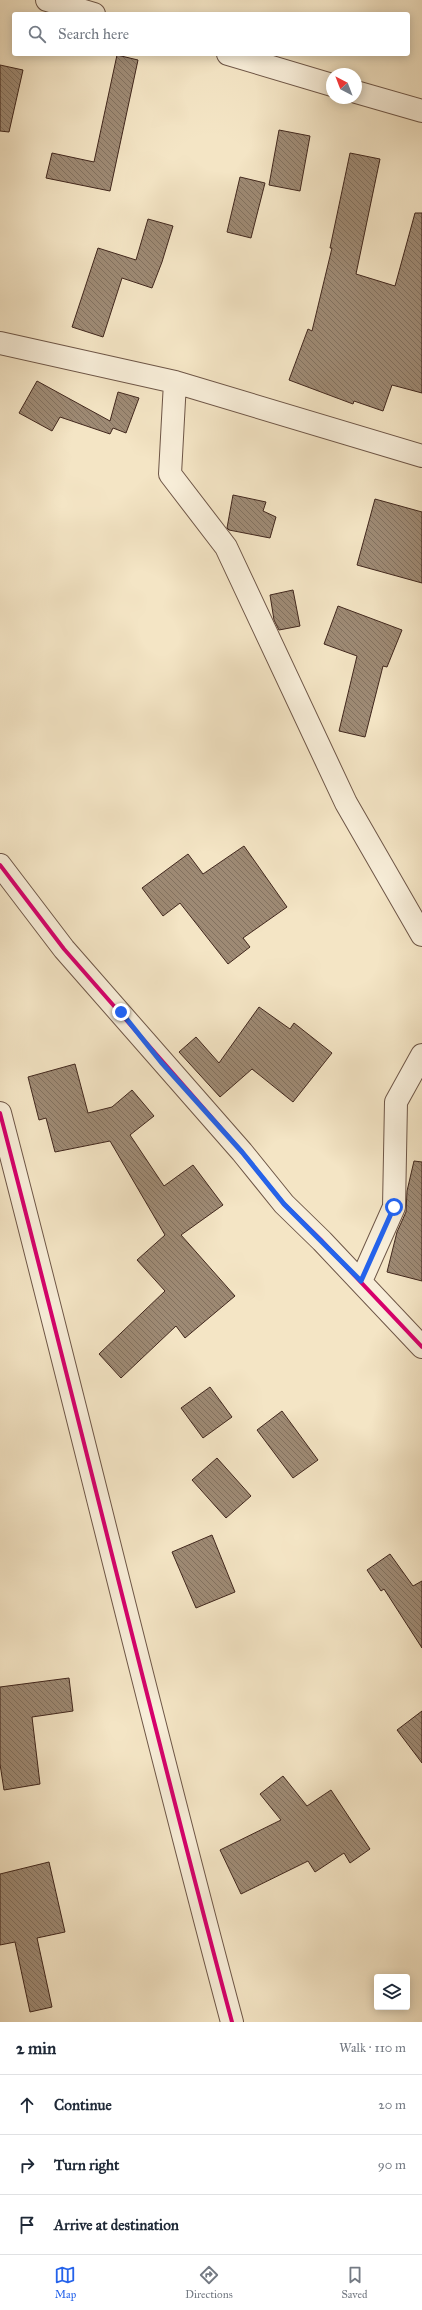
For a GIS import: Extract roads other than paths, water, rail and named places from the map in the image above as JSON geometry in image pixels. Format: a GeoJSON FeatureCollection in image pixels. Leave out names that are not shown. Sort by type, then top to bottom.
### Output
{"type":"FeatureCollection","features":[{"type":"Feature","properties":{"kind":"street"},"geometry":{"type":"LineString","coordinates":[[47,0],[87,12]]}},
{"type":"Feature","properties":{"kind":"street"},"geometry":{"type":"LineString","coordinates":[[235,56],[326,83]]}},
{"type":"Feature","properties":{"kind":"street"},"geometry":{"type":"LineString","coordinates":[[362,94],[422,111]]}},
{"type":"Feature","properties":{"kind":"street"},"geometry":{"type":"LineString","coordinates":[[0,343],[175,382],[422,456]]}},
{"type":"Feature","properties":{"kind":"street"},"geometry":{"type":"LineString","coordinates":[[175,382],[170,474],[226,547],[346,803],[422,935]]}},
{"type":"Feature","properties":{"kind":"street"},"geometry":{"type":"LineString","coordinates":[[0,865],[64,949],[121,1012],[161,1062],[242,1152],[284,1204],[361,1281],[422,1347]]}},
{"type":"Feature","properties":{"kind":"street"},"geometry":{"type":"LineString","coordinates":[[361,1281],[394,1207],[396,1102],[422,1054]]}},
{"type":"Feature","properties":{"kind":"street"},"geometry":{"type":"LineString","coordinates":[[0,1113],[182,1836],[232,2022]]}}]}
